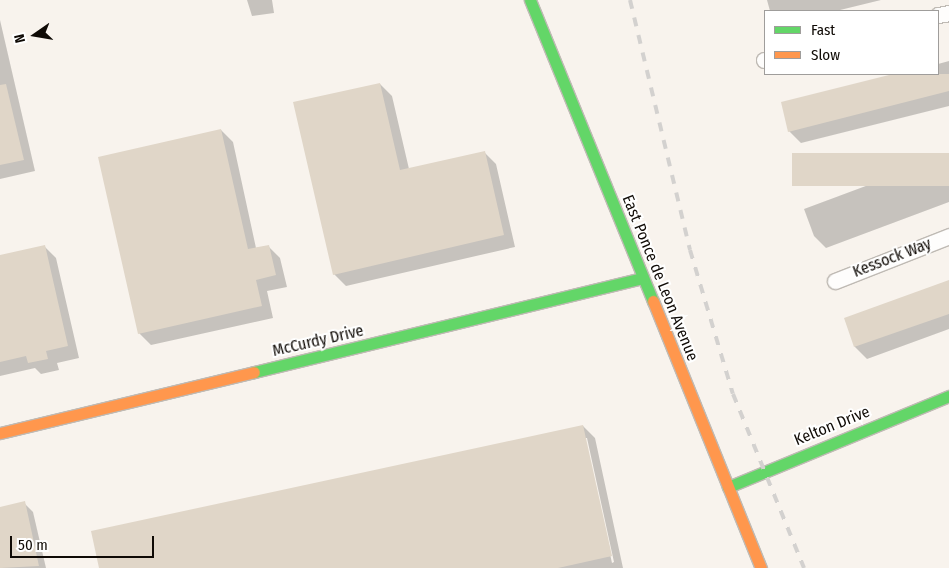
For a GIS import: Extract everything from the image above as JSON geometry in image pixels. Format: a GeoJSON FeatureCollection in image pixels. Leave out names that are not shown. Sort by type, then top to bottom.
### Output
{"type":"FeatureCollection","features":[{"type":"Feature","properties":{"kind":"street","name":"East Ponce de Leon Avenue"},"geometry":{"type":"LineString","coordinates":[[530,0],[761,568]]}},
{"type":"Feature","properties":{"kind":"street","name":"Kessock Way"},"geometry":{"type":"LineString","coordinates":[[835,281],[949,236]]}},
{"type":"Feature","properties":{"kind":"street","name":"McCurdy Drive"},"geometry":{"type":"LineString","coordinates":[[0,433],[643,278]]}},
{"type":"Feature","properties":{"kind":"street","name":"Kelton Drive"},"geometry":{"type":"LineString","coordinates":[[728,486],[949,396]]}},
{"type":"Feature","properties":{"kind":"building"},"geometry":{"type":"Polygon","coordinates":[[[949,74],[949,91],[788,132],[781,102],[889,75],[949,74]]]}},
{"type":"Feature","properties":{"kind":"building"},"geometry":{"type":"Polygon","coordinates":[[[380,83],[400,170],[485,151],[504,235],[333,275],[293,102],[380,83]]]}},
{"type":"Feature","properties":{"kind":"building"},"geometry":{"type":"Polygon","coordinates":[[[6,84],[24,160],[0,165],[0,85],[6,84]]]}},
{"type":"Feature","properties":{"kind":"building"},"geometry":{"type":"Polygon","coordinates":[[[221,129],[248,249],[269,245],[276,275],[256,280],[262,306],[138,334],[98,157],[221,129]]]}},
{"type":"Feature","properties":{"kind":"building"},"geometry":{"type":"Polygon","coordinates":[[[792,153],[949,153],[949,186],[792,186],[792,153]]]}},
{"type":"Feature","properties":{"kind":"building"},"geometry":{"type":"Polygon","coordinates":[[[45,245],[68,346],[46,351],[48,359],[28,363],[26,356],[0,362],[0,255],[45,245]]]}},
{"type":"Feature","properties":{"kind":"building"},"geometry":{"type":"Polygon","coordinates":[[[949,280],[949,314],[854,347],[844,318],[949,280]]]}},
{"type":"Feature","properties":{"kind":"building"},"geometry":{"type":"Polygon","coordinates":[[[583,425],[612,556],[558,568],[99,568],[91,531],[583,425]]]}},
{"type":"Feature","properties":{"kind":"building"},"geometry":{"type":"Polygon","coordinates":[[[25,501],[39,566],[0,568],[0,507],[25,501]]]}},
{"type":"Feature","properties":{"kind":"railway"},"geometry":{"type":"LineString","coordinates":[[630,0],[690,250],[733,394],[804,568]]}},
{"type":"Feature","properties":{"kind":"traffic: fast"},"geometry":{"type":"LineString","coordinates":[[530,0],[653,301]]}},
{"type":"Feature","properties":{"kind":"traffic: fast"},"geometry":{"type":"LineString","coordinates":[[254,372],[643,278]]}},
{"type":"Feature","properties":{"kind":"traffic: fast"},"geometry":{"type":"LineString","coordinates":[[728,487],[949,396]]}},
{"type":"Feature","properties":{"kind":"traffic: slow"},"geometry":{"type":"LineString","coordinates":[[653,301],[761,568]]}},
{"type":"Feature","properties":{"kind":"traffic: slow"},"geometry":{"type":"LineString","coordinates":[[0,433],[254,372]]}}]}
